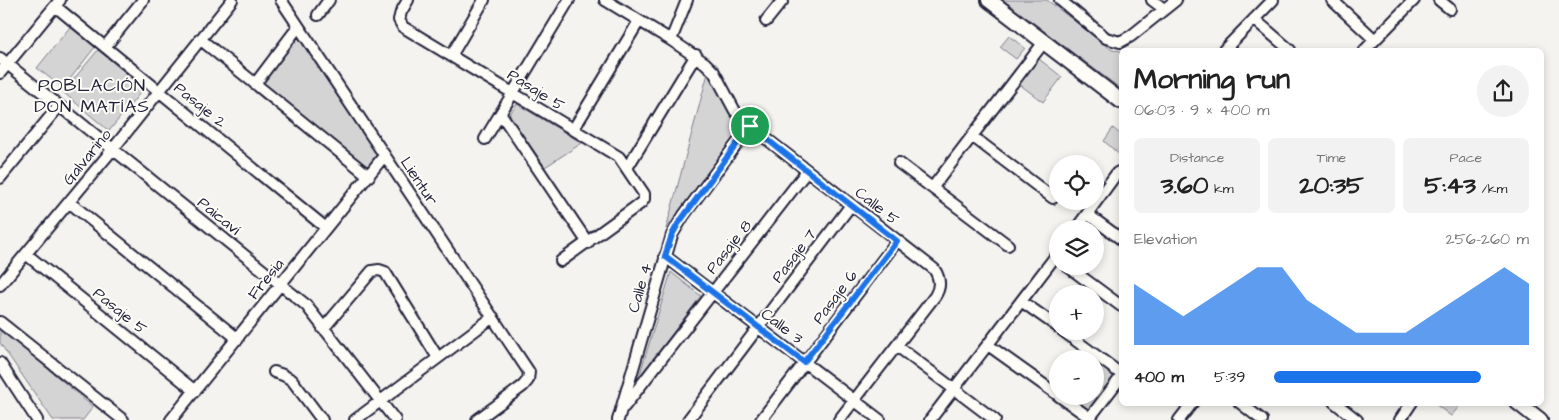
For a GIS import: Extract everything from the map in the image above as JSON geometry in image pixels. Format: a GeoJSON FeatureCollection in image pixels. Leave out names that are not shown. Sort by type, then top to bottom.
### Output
{"type":"FeatureCollection","features":[{"type":"Feature","properties":{"kind":"street"},"geometry":{"type":"LineString","coordinates":[[105,47],[143,0]]}},
{"type":"Feature","properties":{"kind":"street","name":"Galvarino"},"geometry":{"type":"LineString","coordinates":[[0,285],[113,150],[232,0]]}},
{"type":"Feature","properties":{"kind":"street","name":"Lientur"},"geometry":{"type":"LineString","coordinates":[[281,0],[528,372],[528,380],[523,386],[477,420]]}},
{"type":"Feature","properties":{"kind":"street"},"geometry":{"type":"LineString","coordinates":[[318,15],[329,0]]}},
{"type":"Feature","properties":{"kind":"street","name":"Pasaje 5"},"geometry":{"type":"LineString","coordinates":[[408,0],[399,20],[403,26],[619,157],[644,194],[644,199],[588,242]]}},
{"type":"Feature","properties":{"kind":"street"},"geometry":{"type":"LineString","coordinates":[[451,56],[484,0]]}},
{"type":"Feature","properties":{"kind":"street"},"geometry":{"type":"LineString","coordinates":[[485,139],[569,0]]}},
{"type":"Feature","properties":{"kind":"street","name":"Calle 5"},"geometry":{"type":"LineString","coordinates":[[605,0],[706,63],[714,72],[730,104],[750,126],[934,269],[939,282],[938,292],[839,420]]}},
{"type":"Feature","properties":{"kind":"street"},"geometry":{"type":"LineString","coordinates":[[671,40],[687,0]]}},
{"type":"Feature","properties":{"kind":"street"},"geometry":{"type":"LineString","coordinates":[[766,21],[782,0]]}},
{"type":"Feature","properties":{"kind":"street"},"geometry":{"type":"LineString","coordinates":[[988,0],[1119,99]]}},
{"type":"Feature","properties":{"kind":"street"},"geometry":{"type":"LineString","coordinates":[[1060,0],[1106,38],[1120,42],[1131,36],[1176,0]]}},
{"type":"Feature","properties":{"kind":"street"},"geometry":{"type":"LineString","coordinates":[[1152,0],[1164,9]]}},
{"type":"Feature","properties":{"kind":"street"},"geometry":{"type":"LineString","coordinates":[[1226,48],[1273,0]]}},
{"type":"Feature","properties":{"kind":"street"},"geometry":{"type":"LineString","coordinates":[[1332,0],[1375,40]]}},
{"type":"Feature","properties":{"kind":"street"},"geometry":{"type":"LineString","coordinates":[[1367,48],[1414,0]]}},
{"type":"Feature","properties":{"kind":"street"},"geometry":{"type":"LineString","coordinates":[[1439,0],[1450,10]]}},
{"type":"Feature","properties":{"kind":"street"},"geometry":{"type":"LineString","coordinates":[[0,73],[4,61],[57,3]]}},
{"type":"Feature","properties":{"kind":"street","name":"Pasaje 2"},"geometry":{"type":"LineString","coordinates":[[57,3],[105,47],[326,228]]}},
{"type":"Feature","properties":{"kind":"street"},"geometry":{"type":"LineString","coordinates":[[1254,19],[1288,48]]}},
{"type":"Feature","properties":{"kind":"street"},"geometry":{"type":"LineString","coordinates":[[573,130],[639,21]]}},
{"type":"Feature","properties":{"kind":"street"},"geometry":{"type":"LineString","coordinates":[[255,84],[298,27]]}},
{"type":"Feature","properties":{"kind":"street"},"geometry":{"type":"LineString","coordinates":[[200,39],[368,176]]}},
{"type":"Feature","properties":{"kind":"street"},"geometry":{"type":"LineString","coordinates":[[933,187],[1044,42]]}},
{"type":"Feature","properties":{"kind":"street"},"geometry":{"type":"LineString","coordinates":[[627,168],[696,55]]}},
{"type":"Feature","properties":{"kind":"street","name":"Paicaví"},"geometry":{"type":"LineString","coordinates":[[4,61],[306,305],[395,420]]}},
{"type":"Feature","properties":{"kind":"street"},"geometry":{"type":"LineString","coordinates":[[0,178],[59,106]]}},
{"type":"Feature","properties":{"kind":"street"},"geometry":{"type":"LineString","coordinates":[[501,114],[588,242],[562,261]]}},
{"type":"Feature","properties":{"kind":"street","name":"Calle 4"},"geometry":{"type":"LineString","coordinates":[[619,416],[672,235],[678,224],[750,126]]}},
{"type":"Feature","properties":{"kind":"street"},"geometry":{"type":"LineString","coordinates":[[972,136],[1049,195]]}},
{"type":"Feature","properties":{"kind":"street","name":"Fresia"},"geometry":{"type":"LineString","coordinates":[[171,420],[384,156]]}},
{"type":"Feature","properties":{"kind":"street"},"geometry":{"type":"LineString","coordinates":[[899,163],[1008,245]]}},
{"type":"Feature","properties":{"kind":"street","name":"Pasaje 8"},"geometry":{"type":"LineString","coordinates":[[619,416],[807,171]]}},
{"type":"Feature","properties":{"kind":"street"},"geometry":{"type":"LineString","coordinates":[[1083,220],[1119,172]]}},
{"type":"Feature","properties":{"kind":"street"},"geometry":{"type":"LineString","coordinates":[[69,202],[238,339]]}},
{"type":"Feature","properties":{"kind":"street","name":"Pasaje 7"},"geometry":{"type":"LineString","coordinates":[[688,420],[852,205]]}},
{"type":"Feature","properties":{"kind":"street"},"geometry":{"type":"LineString","coordinates":[[1087,214],[1119,238]]}},
{"type":"Feature","properties":{"kind":"street","name":"Pasaje 6"},"geometry":{"type":"LineString","coordinates":[[761,420],[897,241]]}},
{"type":"Feature","properties":{"kind":"street","name":"Pasaje 5"},"geometry":{"type":"LineString","coordinates":[[26,254],[194,391]]}},
{"type":"Feature","properties":{"kind":"street","name":"Calle 3"},"geometry":{"type":"LineString","coordinates":[[665,256],[880,420]]}},
{"type":"Feature","properties":{"kind":"street"},"geometry":{"type":"LineString","coordinates":[[930,420],[1049,266]]}},
{"type":"Feature","properties":{"kind":"street"},"geometry":{"type":"LineString","coordinates":[[323,329],[372,271],[379,270],[385,272],[438,358]]}},
{"type":"Feature","properties":{"kind":"street"},"geometry":{"type":"LineString","coordinates":[[1079,275],[1119,305]]}},
{"type":"Feature","properties":{"kind":"street"},"geometry":{"type":"LineString","coordinates":[[1021,301],[1049,321]]}},
{"type":"Feature","properties":{"kind":"street"},"geometry":{"type":"LineString","coordinates":[[355,420],[493,317]]}},
{"type":"Feature","properties":{"kind":"street"},"geometry":{"type":"LineString","coordinates":[[0,322],[123,420]]}},
{"type":"Feature","properties":{"kind":"street"},"geometry":{"type":"LineString","coordinates":[[1075,340],[1119,373]]}},
{"type":"Feature","properties":{"kind":"street"},"geometry":{"type":"LineString","coordinates":[[988,345],[1049,389]]}},
{"type":"Feature","properties":{"kind":"street"},"geometry":{"type":"LineString","coordinates":[[897,346],[995,420]]}},
{"type":"Feature","properties":{"kind":"street"},"geometry":{"type":"LineString","coordinates":[[0,363],[37,420]]}},
{"type":"Feature","properties":{"kind":"street"},"geometry":{"type":"LineString","coordinates":[[274,372],[292,380],[322,420]]}},
{"type":"Feature","properties":{"kind":"street"},"geometry":{"type":"LineString","coordinates":[[1070,405],[1089,419],[1119,378]]}},
{"type":"Feature","properties":{"kind":"street"},"geometry":{"type":"LineString","coordinates":[[1180,420],[1190,406]]}},
{"type":"Feature","properties":{"kind":"street"},"geometry":{"type":"LineString","coordinates":[[1244,406],[1262,420]]}},
{"type":"Feature","properties":{"kind":"street"},"geometry":{"type":"LineString","coordinates":[[1339,406],[1357,420]]}},
{"type":"Feature","properties":{"kind":"street"},"geometry":{"type":"LineString","coordinates":[[1400,420],[1409,406]]}},
{"type":"Feature","properties":{"kind":"street"},"geometry":{"type":"LineString","coordinates":[[1522,406],[1540,420]]}},
{"type":"Feature","properties":{"kind":"shaded area"},"geometry":{"type":"Polygon","coordinates":[[[1003,0],[1047,0],[1112,50],[1119,51],[1119,87],[1003,0]]]}},
{"type":"Feature","properties":{"kind":"shaded area"},"geometry":{"type":"Polygon","coordinates":[[[70,27],[95,47],[63,88],[37,68],[70,27]]]}},
{"type":"Feature","properties":{"kind":"shaded area"},"geometry":{"type":"Polygon","coordinates":[[[298,32],[381,156],[368,171],[259,83],[298,32]]]}},
{"type":"Feature","properties":{"kind":"shaded area"},"geometry":{"type":"Polygon","coordinates":[[[1009,36],[1025,48],[1016,59],[1000,47],[1009,36]]]}},
{"type":"Feature","properties":{"kind":"shaded area"},"geometry":{"type":"Polygon","coordinates":[[[98,50],[144,88],[109,131],[63,92],[98,50]]]}},
{"type":"Feature","properties":{"kind":"shaded area"},"geometry":{"type":"Polygon","coordinates":[[[1039,59],[1062,77],[1043,102],[1019,84],[1039,59]]]}},
{"type":"Feature","properties":{"kind":"shaded area"},"geometry":{"type":"Polygon","coordinates":[[[708,73],[731,115],[742,126],[666,229],[708,73]]]}},
{"type":"Feature","properties":{"kind":"shaded area"},"geometry":{"type":"Polygon","coordinates":[[[517,104],[582,143],[545,167],[509,115],[517,104]]]}},
{"type":"Feature","properties":{"kind":"shaded area"},"geometry":{"type":"Polygon","coordinates":[[[1113,128],[1119,133],[1119,154],[1104,141],[1113,128]]]}},
{"type":"Feature","properties":{"kind":"shaded area"},"geometry":{"type":"Polygon","coordinates":[[[671,272],[701,296],[639,377],[671,272]]]}},
{"type":"Feature","properties":{"kind":"shaded area"},"geometry":{"type":"Polygon","coordinates":[[[0,328],[93,407],[83,420],[53,420],[0,343],[0,328]]]}},
{"type":"Feature","properties":{"kind":"shaded area"},"geometry":{"type":"Polygon","coordinates":[[[1104,365],[1118,375],[1104,394],[1104,365]]]}},
{"type":"Feature","properties":{"kind":"shaded area"},"geometry":{"type":"Polygon","coordinates":[[[1077,405],[1096,405],[1089,414],[1077,405]]]}},
{"type":"Feature","properties":{"kind":"shaded area"},"geometry":{"type":"Polygon","coordinates":[[[1438,406],[1459,406],[1451,416],[1438,406]]]}},
{"type":"Feature","properties":{"kind":"district","name":"POBLACIÓN DON MATÍAS"},"geometry":{"type":"Point","coordinates":[92,95]}},
{"type":"Feature","properties":{"kind":"route"},"geometry":{"type":"LineString","coordinates":[[750,126],[897,241],[804,362],[665,256],[678,224],[750,126]]}}]}
